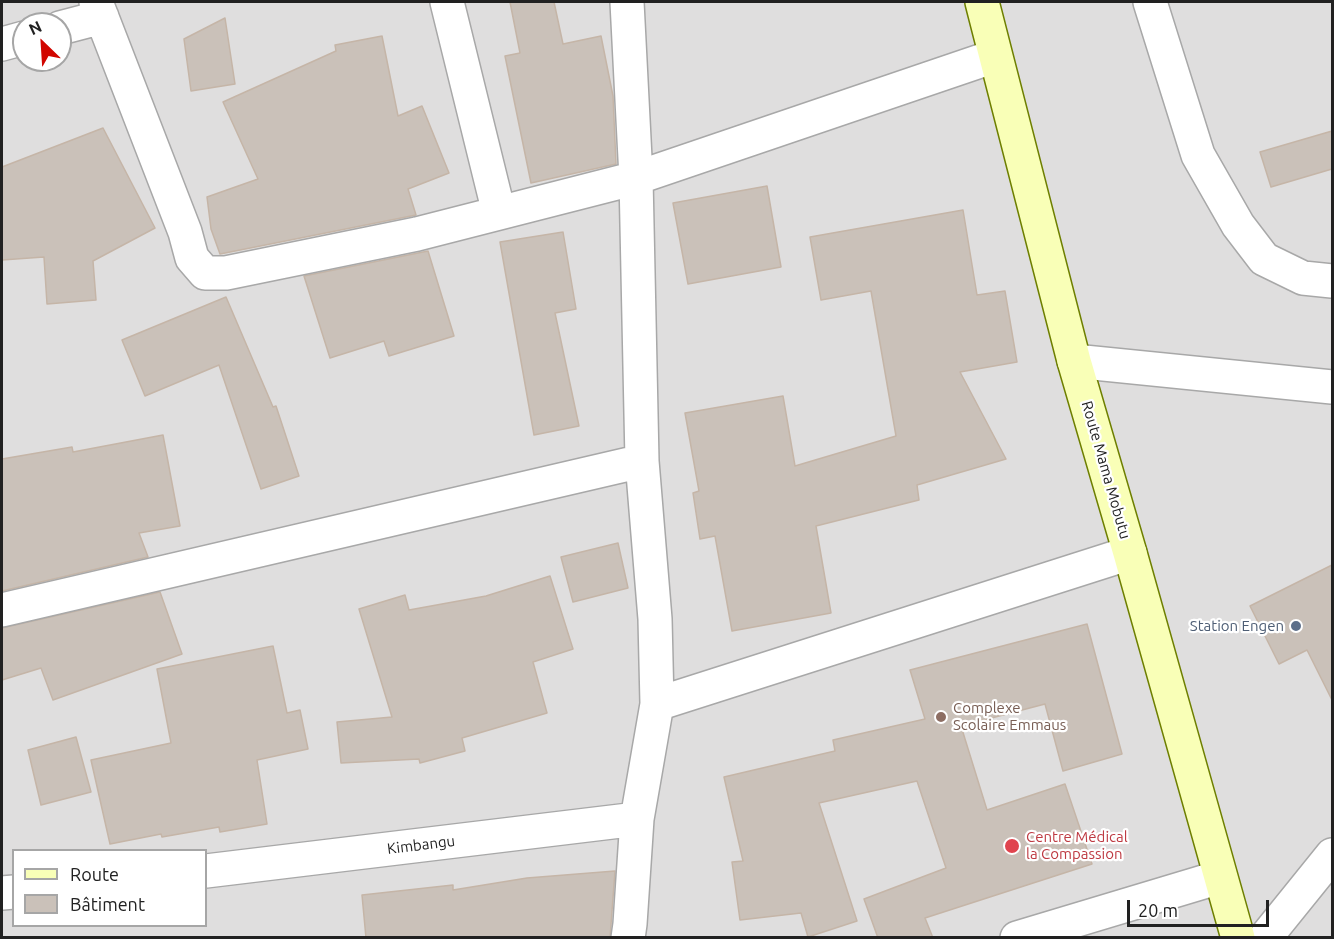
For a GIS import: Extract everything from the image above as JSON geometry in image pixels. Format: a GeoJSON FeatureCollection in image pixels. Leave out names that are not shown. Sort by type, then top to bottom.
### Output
{"type":"FeatureCollection","features":[{"type":"Feature","properties":{"kind":"street"},"geometry":{"type":"LineString","coordinates":[[447,2],[499,213]]}},
{"type":"Feature","properties":{"kind":"street"},"geometry":{"type":"LineString","coordinates":[[627,2],[636,178],[642,461],[655,619],[657,704],[636,819],[628,938]]}},
{"type":"Feature","properties":{"kind":"street","name":"Route Mama Mobutu"},"geometry":{"type":"LineString","coordinates":[[982,2],[1074,362],[1131,553],[1238,938]]}},
{"type":"Feature","properties":{"kind":"street"},"geometry":{"type":"LineString","coordinates":[[1150,2],[1198,155],[1238,225],[1264,259],[1303,278],[1332,281]]}},
{"type":"Feature","properties":{"kind":"street"},"geometry":{"type":"LineString","coordinates":[[72,22],[99,10],[185,232],[192,258],[205,273],[226,273],[417,234],[636,178],[995,56]]}},
{"type":"Feature","properties":{"kind":"street"},"geometry":{"type":"LineString","coordinates":[[1074,362],[1332,387]]}},
{"type":"Feature","properties":{"kind":"street"},"geometry":{"type":"LineString","coordinates":[[2,609],[642,461]]}},
{"type":"Feature","properties":{"kind":"street"},"geometry":{"type":"LineString","coordinates":[[657,704],[1131,553]]}},
{"type":"Feature","properties":{"kind":"street","name":"Kimbangu"},"geometry":{"type":"LineString","coordinates":[[207,871],[636,819]]}},
{"type":"Feature","properties":{"kind":"street"},"geometry":{"type":"LineString","coordinates":[[1265,938],[1332,855]]}},
{"type":"Feature","properties":{"kind":"street"},"geometry":{"type":"LineString","coordinates":[[1017,938],[1220,877]]}},
{"type":"Feature","properties":{"kind":"shaded area"},"geometry":{"type":"Polygon","coordinates":[[[2,2],[1332,2],[1332,937],[2,938],[2,2]]]}},
{"type":"Feature","properties":{"kind":"building"},"geometry":{"type":"Polygon","coordinates":[[[510,2],[554,2],[563,44],[601,36],[613,96],[616,164],[531,183],[505,56],[520,53],[510,2]]]}},
{"type":"Feature","properties":{"kind":"building"},"geometry":{"type":"Polygon","coordinates":[[[225,18],[235,84],[191,91],[184,39],[225,18]]]}},
{"type":"Feature","properties":{"kind":"building"},"geometry":{"type":"Polygon","coordinates":[[[382,36],[398,116],[422,106],[449,173],[408,189],[416,215],[220,254],[211,229],[207,197],[258,179],[223,102],[336,51],[335,45],[382,36]]]}},
{"type":"Feature","properties":{"kind":"building"},"geometry":{"type":"Polygon","coordinates":[[[103,128],[155,228],[93,261],[96,300],[47,304],[44,257],[2,260],[2,167],[103,128]]]}},
{"type":"Feature","properties":{"kind":"building"},"geometry":{"type":"Polygon","coordinates":[[[1332,131],[1332,169],[1271,187],[1260,152],[1332,131]]]}},
{"type":"Feature","properties":{"kind":"building"},"geometry":{"type":"Polygon","coordinates":[[[767,186],[781,267],[688,284],[673,203],[767,186]]]}},
{"type":"Feature","properties":{"kind":"building"},"geometry":{"type":"Polygon","coordinates":[[[963,210],[977,295],[1005,291],[1017,362],[960,372],[1006,459],[917,485],[919,500],[816,526],[831,613],[732,631],[715,536],[700,539],[693,493],[699,491],[685,413],[783,396],[795,466],[896,436],[871,291],[821,300],[810,237],[963,210]]]}},
{"type":"Feature","properties":{"kind":"building"},"geometry":{"type":"Polygon","coordinates":[[[563,232],[576,309],[555,313],[579,426],[534,435],[500,242],[563,232]]]}},
{"type":"Feature","properties":{"kind":"building"},"geometry":{"type":"Polygon","coordinates":[[[428,251],[454,336],[389,356],[384,341],[330,358],[304,276],[428,251]]]}},
{"type":"Feature","properties":{"kind":"building"},"geometry":{"type":"Polygon","coordinates":[[[226,297],[273,407],[276,406],[299,476],[261,489],[219,365],[145,396],[122,340],[226,297]]]}},
{"type":"Feature","properties":{"kind":"building"},"geometry":{"type":"Polygon","coordinates":[[[163,435],[180,526],[139,533],[148,557],[2,591],[2,459],[72,447],[73,452],[163,435]]]}},
{"type":"Feature","properties":{"kind":"building"},"geometry":{"type":"Polygon","coordinates":[[[618,543],[628,588],[573,602],[561,557],[618,543]]]}},
{"type":"Feature","properties":{"kind":"building","name":"Station Engen"},"geometry":{"type":"Polygon","coordinates":[[[1332,565],[1332,700],[1307,650],[1279,664],[1250,606],[1332,565]]]}},
{"type":"Feature","properties":{"kind":"building"},"geometry":{"type":"Polygon","coordinates":[[[550,576],[573,649],[533,662],[547,713],[462,738],[465,751],[420,763],[419,759],[341,763],[337,722],[392,717],[359,609],[405,595],[409,610],[486,596],[550,576]]]}},
{"type":"Feature","properties":{"kind":"building"},"geometry":{"type":"Polygon","coordinates":[[[160,592],[182,654],[53,700],[41,668],[2,680],[2,628],[160,592]]]}},
{"type":"Feature","properties":{"kind":"building"},"geometry":{"type":"Polygon","coordinates":[[[1087,624],[1122,754],[1063,771],[1045,704],[961,726],[987,810],[1065,784],[1092,864],[925,918],[933,938],[878,938],[864,899],[946,868],[917,781],[819,803],[857,921],[808,937],[801,913],[740,920],[732,862],[743,861],[724,777],[835,751],[833,740],[925,719],[910,670],[1087,624]]]}},
{"type":"Feature","properties":{"kind":"building"},"geometry":{"type":"Polygon","coordinates":[[[273,646],[287,713],[300,710],[308,749],[257,760],[267,824],[220,832],[219,827],[162,837],[161,834],[110,844],[91,760],[171,743],[157,669],[273,646]]]}},
{"type":"Feature","properties":{"kind":"building"},"geometry":{"type":"Polygon","coordinates":[[[76,737],[91,792],[41,805],[28,750],[76,737]]]}},
{"type":"Feature","properties":{"kind":"building"},"geometry":{"type":"Polygon","coordinates":[[[615,871],[610,938],[366,938],[362,895],[453,885],[453,890],[527,878],[615,871]]]}},
{"type":"Feature","properties":{"kind":"place","name":"Station Engen"},"geometry":{"type":"Point","coordinates":[1296,626]}},
{"type":"Feature","properties":{"kind":"place","name":"Complexe Scolaire Emmaus"},"geometry":{"type":"Point","coordinates":[941,717]}},
{"type":"Feature","properties":{"kind":"place","name":"Centre Médical la Compassion"},"geometry":{"type":"Point","coordinates":[1012,846]}}]}
